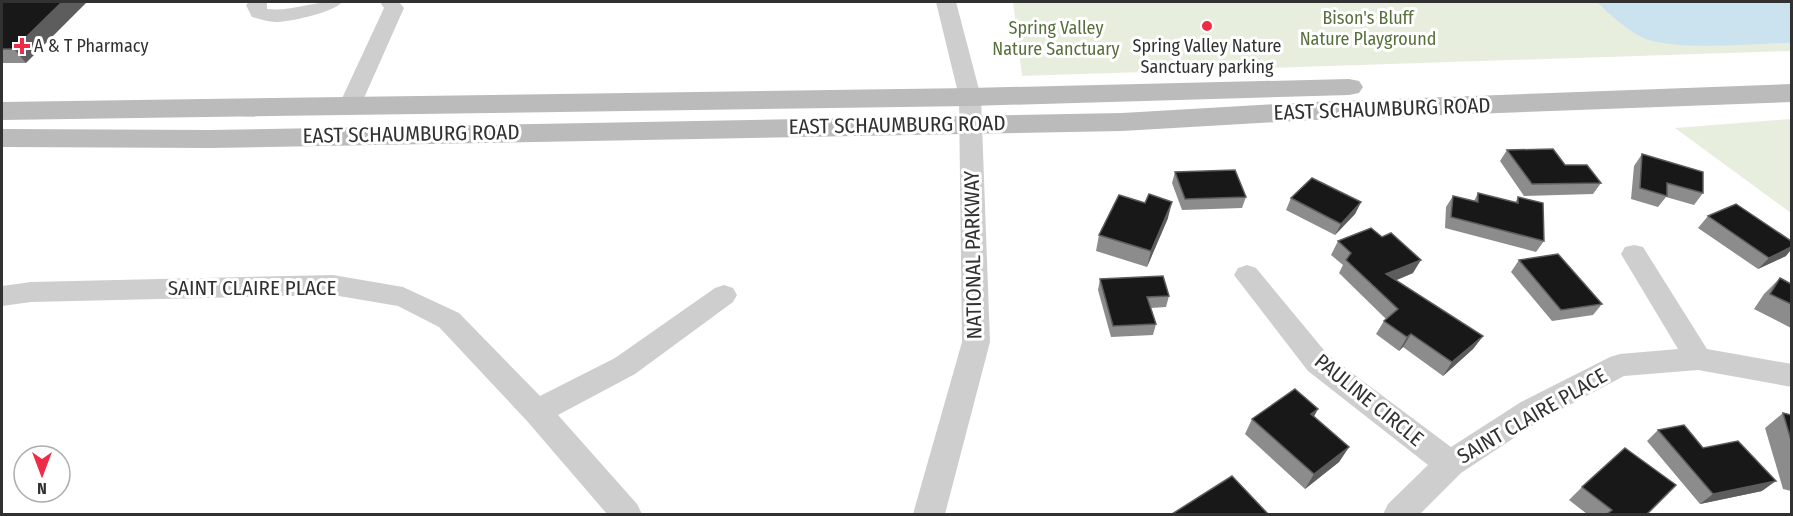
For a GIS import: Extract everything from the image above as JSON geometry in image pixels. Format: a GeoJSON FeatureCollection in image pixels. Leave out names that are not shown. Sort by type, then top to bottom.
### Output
{"type":"FeatureCollection","features":[{"type":"Feature","properties":{"kind":"main road","name":"EAST SCHAUMBURG ROAD"},"geometry":{"type":"LineString","coordinates":[[2,138],[210,139],[970,111],[1343,87],[1791,71]]}},
{"type":"Feature","properties":{"kind":"main road","name":"EAST SCHAUMBURG ROAD"},"geometry":{"type":"LineString","coordinates":[[2,111],[350,107],[970,111],[1122,122],[1312,111],[1791,93]]}},
{"type":"Feature","properties":{"kind":"street"},"geometry":{"type":"LineString","coordinates":[[258,2],[256,5],[259,13],[267,16],[290,13],[332,2]]}},
{"type":"Feature","properties":{"kind":"street"},"geometry":{"type":"LineString","coordinates":[[350,107],[394,9],[390,2]]}},
{"type":"Feature","properties":{"kind":"street","name":"NATIONAL PARKWAY"},"geometry":{"type":"LineString","coordinates":[[929,514],[976,342],[970,111],[946,2]]}},
{"type":"Feature","properties":{"kind":"street"},"geometry":{"type":"LineString","coordinates":[[1634,254],[1698,359]]}},
{"type":"Feature","properties":{"kind":"street","name":"PAULINE CIRCLE"},"geometry":{"type":"LineString","coordinates":[[1247,275],[1318,363],[1450,464]]}},
{"type":"Feature","properties":{"kind":"street","name":"SAINT CLAIRE PLACE"},"geometry":{"type":"LineString","coordinates":[[2,296],[31,292],[333,285],[403,297],[449,320],[537,412],[626,514]]}},
{"type":"Feature","properties":{"kind":"street"},"geometry":{"type":"LineString","coordinates":[[537,412],[625,366],[724,295]]}},
{"type":"Feature","properties":{"kind":"street","name":"SAINT CLAIRE PLACE"},"geometry":{"type":"LineString","coordinates":[[1399,514],[1450,464],[1531,411],[1620,365],[1698,359],[1791,376]]}},
{"type":"Feature","properties":{"kind":"green space","name":"Spring Valley Nature Sanctuary"},"geometry":{"type":"Polygon","coordinates":[[[1013,2],[1791,2],[1791,51],[1022,76],[1013,2]]]}},
{"type":"Feature","properties":{"kind":"green space"},"geometry":{"type":"Polygon","coordinates":[[[1791,119],[1791,213],[1675,128],[1791,119]]]}},
{"type":"Feature","properties":{"kind":"water"},"geometry":{"type":"Polygon","coordinates":[[[1597,2],[1791,2],[1791,43],[1700,46],[1649,40],[1628,29],[1597,2]]]}},
{"type":"Feature","properties":{"kind":"building"},"geometry":{"type":"Polygon","coordinates":[[[2,2],[62,2],[14,49],[2,49],[2,2]]]}},
{"type":"Feature","properties":{"kind":"building"},"geometry":{"type":"Polygon","coordinates":[[[1553,149],[1565,165],[1587,165],[1601,183],[1532,184],[1507,150],[1553,149]]]}},
{"type":"Feature","properties":{"kind":"building"},"geometry":{"type":"Polygon","coordinates":[[[1642,154],[1703,172],[1703,193],[1667,183],[1667,196],[1640,188],[1642,154]]]}},
{"type":"Feature","properties":{"kind":"building"},"geometry":{"type":"Polygon","coordinates":[[[1235,170],[1246,197],[1185,199],[1175,172],[1235,170]]]}},
{"type":"Feature","properties":{"kind":"building"},"geometry":{"type":"Polygon","coordinates":[[[1312,178],[1361,202],[1341,224],[1291,198],[1312,178]]]}},
{"type":"Feature","properties":{"kind":"building"},"geometry":{"type":"Polygon","coordinates":[[[1478,193],[1518,203],[1518,197],[1543,203],[1544,241],[1451,217],[1453,196],[1478,202],[1478,193]]]}},
{"type":"Feature","properties":{"kind":"building"},"geometry":{"type":"Polygon","coordinates":[[[1149,194],[1172,202],[1151,251],[1099,235],[1119,195],[1145,203],[1149,194]]]}},
{"type":"Feature","properties":{"kind":"building"},"geometry":{"type":"Polygon","coordinates":[[[1736,204],[1791,241],[1791,247],[1769,258],[1708,216],[1736,204]]]}},
{"type":"Feature","properties":{"kind":"building"},"geometry":{"type":"Polygon","coordinates":[[[1371,228],[1382,237],[1391,233],[1421,260],[1386,274],[1483,336],[1452,362],[1411,334],[1407,337],[1384,321],[1398,309],[1346,260],[1351,253],[1338,241],[1371,228]]]}},
{"type":"Feature","properties":{"kind":"building"},"geometry":{"type":"Polygon","coordinates":[[[1558,254],[1602,304],[1561,310],[1519,260],[1558,254]]]}},
{"type":"Feature","properties":{"kind":"building"},"geometry":{"type":"Polygon","coordinates":[[[1163,276],[1169,296],[1147,297],[1156,324],[1113,326],[1100,279],[1163,276]]]}},
{"type":"Feature","properties":{"kind":"building"},"geometry":{"type":"Polygon","coordinates":[[[1780,278],[1791,284],[1791,304],[1770,294],[1780,278]]]}},
{"type":"Feature","properties":{"kind":"building"},"geometry":{"type":"Polygon","coordinates":[[[1295,389],[1318,409],[1311,414],[1349,447],[1314,474],[1252,419],[1295,389]]]}},
{"type":"Feature","properties":{"kind":"building"},"geometry":{"type":"Polygon","coordinates":[[[1783,413],[1791,415],[1791,440],[1783,413]]]}},
{"type":"Feature","properties":{"kind":"building"},"geometry":{"type":"Polygon","coordinates":[[[1684,425],[1703,448],[1738,441],[1776,481],[1713,494],[1658,430],[1684,425]]]}},
{"type":"Feature","properties":{"kind":"building"},"geometry":{"type":"Polygon","coordinates":[[[1625,448],[1676,485],[1647,514],[1607,514],[1612,510],[1582,487],[1625,448]]]}},
{"type":"Feature","properties":{"kind":"building"},"geometry":{"type":"Polygon","coordinates":[[[1232,476],[1268,514],[1172,514],[1232,476]]]}},
{"type":"Feature","properties":{"kind":"place","name":"Spring Valley Nature Sanctuary parking"},"geometry":{"type":"Point","coordinates":[1207,26]}},
{"type":"Feature","properties":{"kind":"place","name":"A & T Pharmacy"},"geometry":{"type":"Point","coordinates":[22,46]}},
{"type":"Feature","properties":{"kind":"park label","name":"Bison's Bluff Nature Playground"},"geometry":{"type":"Point","coordinates":[1368,28]}}]}
